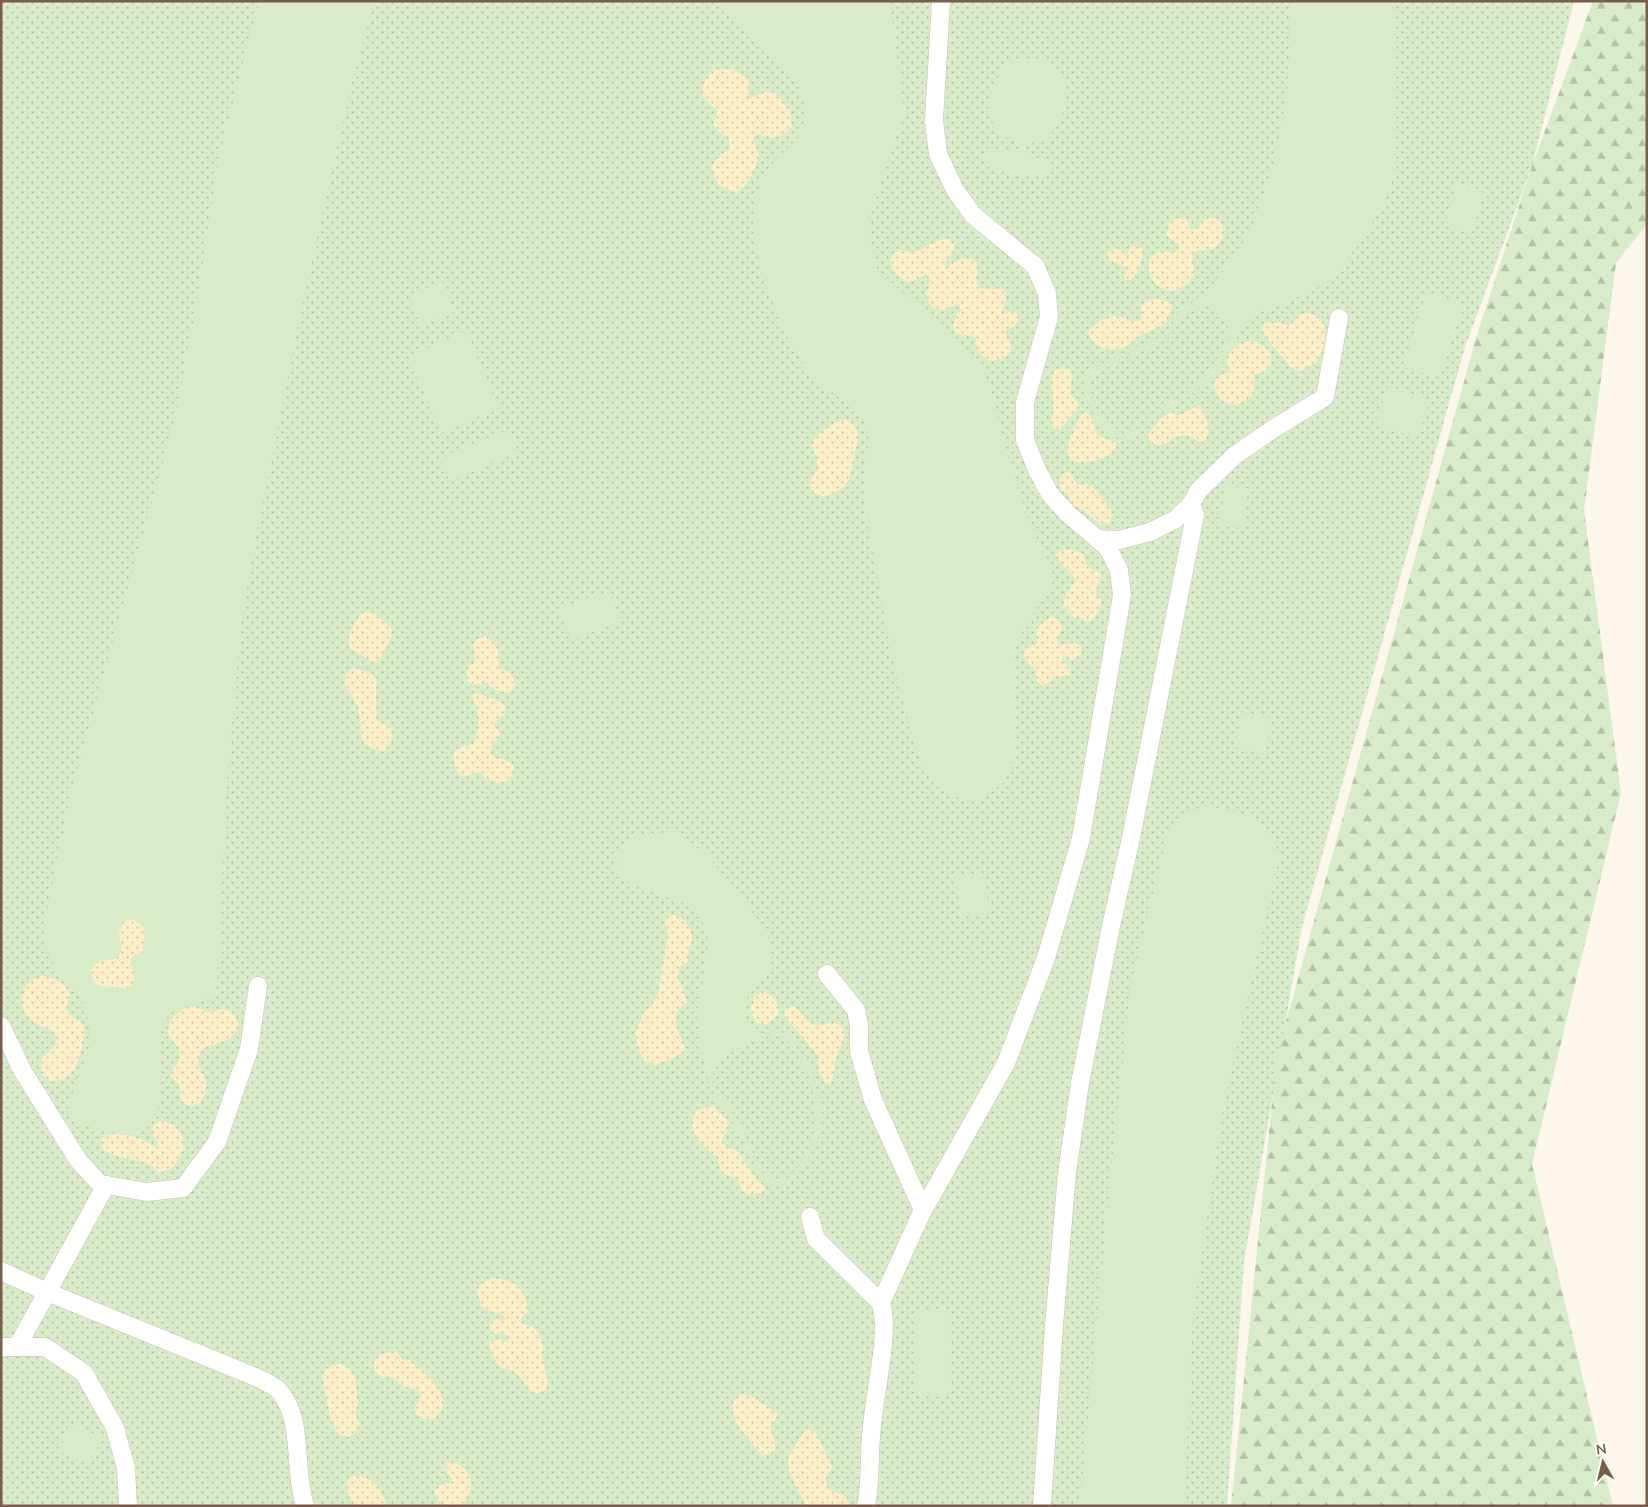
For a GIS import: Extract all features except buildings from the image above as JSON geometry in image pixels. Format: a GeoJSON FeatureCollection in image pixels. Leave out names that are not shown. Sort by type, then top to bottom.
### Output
{"type":"FeatureCollection","features":[{"type":"Feature","properties":{"kind":"lane"},"geometry":{"type":"LineString","coordinates":[[881,1303],[923,1210],[1006,1063],[1046,958],[1081,838],[1122,595],[1119,570],[1108,548],[1068,514],[1050,494],[1037,470],[1026,440],[1025,402],[1049,317],[1047,293],[1035,266],[974,215],[955,190],[938,154],[934,120],[941,1]]}},
{"type":"Feature","properties":{"kind":"lane"},"geometry":{"type":"LineString","coordinates":[[1097,539],[1119,540],[1150,532],[1176,519],[1192,504],[1199,490],[1234,456],[1325,397],[1339,318]]}},
{"type":"Feature","properties":{"kind":"lane"},"geometry":{"type":"LineString","coordinates":[[1042,1506],[1054,1317],[1067,1172],[1080,1083],[1195,516],[1192,504]]}},
{"type":"Feature","properties":{"kind":"lane"},"geometry":{"type":"LineString","coordinates":[[827,974],[856,1010],[859,1025],[859,1051],[873,1100],[923,1210]]}},
{"type":"Feature","properties":{"kind":"lane"},"geometry":{"type":"LineString","coordinates":[[1,1026],[22,1070],[78,1160],[100,1184],[147,1192],[183,1188],[217,1142],[250,1050],[258,986]]}},
{"type":"Feature","properties":{"kind":"lane"},"geometry":{"type":"LineString","coordinates":[[9,1347],[47,1292],[106,1185]]}},
{"type":"Feature","properties":{"kind":"lane"},"geometry":{"type":"LineString","coordinates":[[810,1217],[816,1239],[881,1303],[884,1312],[884,1331],[871,1436],[869,1490],[866,1506]]}},
{"type":"Feature","properties":{"kind":"lane"},"geometry":{"type":"LineString","coordinates":[[1,1271],[47,1292],[258,1378],[280,1391],[293,1414],[304,1506]]}},
{"type":"Feature","properties":{"kind":"lane"},"geometry":{"type":"LineString","coordinates":[[9,1347],[45,1347],[84,1374],[116,1428],[126,1468],[128,1506]]}},
{"type":"Feature","properties":{"kind":"green space"},"geometry":{"type":"Polygon","coordinates":[[[1,1],[1574,1],[1532,166],[1465,347],[1302,927],[1244,1262],[1227,1506],[1,1506],[1,1]]]}},
{"type":"Feature","properties":{"kind":"green space"},"geometry":{"type":"Polygon","coordinates":[[[259,1],[375,1],[353,77],[304,296],[252,557],[240,633],[226,793],[217,987],[207,999],[176,1010],[163,1023],[160,1030],[161,1091],[157,1110],[148,1126],[142,1131],[129,1134],[116,1133],[101,1131],[85,1125],[73,1115],[71,1100],[91,1044],[90,1030],[84,1005],[49,956],[45,941],[44,925],[72,789],[176,415],[200,284],[219,156],[259,1]],[[132,919],[125,920],[121,926],[119,934],[121,949],[118,956],[92,967],[92,977],[98,985],[129,989],[133,983],[135,974],[131,960],[133,956],[143,952],[144,935],[143,926],[132,919]]]}},
{"type":"Feature","properties":{"kind":"green space"},"geometry":{"type":"Polygon","coordinates":[[[718,1],[890,1],[904,113],[867,222],[877,269],[973,356],[984,372],[991,390],[1006,451],[1028,518],[1041,548],[1051,565],[1053,581],[1018,638],[1013,657],[1017,741],[1014,760],[1004,782],[981,800],[963,799],[953,796],[938,787],[930,778],[919,754],[900,688],[871,542],[864,489],[868,440],[866,423],[855,408],[821,384],[804,366],[776,311],[757,253],[753,220],[756,196],[773,162],[802,131],[805,122],[805,110],[802,95],[794,78],[788,71],[730,16],[718,1]]]}},
{"type":"Feature","properties":{"kind":"green space"},"geometry":{"type":"Polygon","coordinates":[[[1292,1],[1396,1],[1396,162],[1393,180],[1386,198],[1365,237],[1332,277],[1314,290],[1282,304],[1254,313],[1247,319],[1222,364],[1191,394],[1159,414],[1134,437],[1128,440],[1110,434],[1100,426],[1085,396],[1084,379],[1091,371],[1114,357],[1164,335],[1182,311],[1213,285],[1250,233],[1274,164],[1287,94],[1292,1]],[[1209,306],[1191,311],[1185,315],[1174,331],[1162,342],[1110,364],[1093,376],[1090,383],[1091,394],[1101,416],[1111,428],[1127,435],[1141,426],[1165,405],[1182,397],[1209,372],[1227,345],[1228,322],[1218,309],[1209,306]]]}},
{"type":"Feature","properties":{"kind":"green space"},"geometry":{"type":"Polygon","coordinates":[[[1593,1],[1647,1],[1647,224],[1616,263],[1584,510],[1621,793],[1532,1164],[1613,1506],[1231,1506],[1277,1054],[1476,338],[1532,166],[1593,1]]]}},
{"type":"Feature","properties":{"kind":"green space"},"geometry":{"type":"Polygon","coordinates":[[[1019,58],[1043,60],[1061,74],[1066,90],[1062,119],[1047,140],[1022,144],[995,132],[991,116],[991,95],[1001,69],[1019,58]]]}},
{"type":"Feature","properties":{"kind":"green space"},"geometry":{"type":"Polygon","coordinates":[[[1021,149],[1054,167],[1047,177],[1015,176],[987,166],[985,152],[1021,149]]]}},
{"type":"Feature","properties":{"kind":"green space"},"geometry":{"type":"Polygon","coordinates":[[[1457,184],[1483,192],[1472,233],[1445,226],[1457,184]]]}},
{"type":"Feature","properties":{"kind":"green space"},"geometry":{"type":"Polygon","coordinates":[[[443,282],[454,312],[421,325],[409,295],[443,282]]]}},
{"type":"Feature","properties":{"kind":"green space"},"geometry":{"type":"Polygon","coordinates":[[[1426,293],[1463,304],[1440,378],[1403,367],[1426,293]]]}},
{"type":"Feature","properties":{"kind":"green space"},"geometry":{"type":"Polygon","coordinates":[[[466,331],[499,408],[441,433],[408,356],[466,331]]]}},
{"type":"Feature","properties":{"kind":"green space"},"geometry":{"type":"Polygon","coordinates":[[[1388,387],[1430,400],[1417,438],[1375,424],[1388,387]]]}},
{"type":"Feature","properties":{"kind":"green space"},"geometry":{"type":"Polygon","coordinates":[[[508,430],[518,452],[450,481],[440,458],[508,430]]]}},
{"type":"Feature","properties":{"kind":"green space"},"geometry":{"type":"Polygon","coordinates":[[[1224,486],[1248,488],[1244,528],[1220,526],[1224,486]]]}},
{"type":"Feature","properties":{"kind":"green space"},"geometry":{"type":"Polygon","coordinates":[[[609,591],[620,622],[571,640],[560,608],[609,591]]]}},
{"type":"Feature","properties":{"kind":"green space"},"geometry":{"type":"Polygon","coordinates":[[[1242,712],[1272,718],[1264,754],[1235,747],[1242,712]]]}},
{"type":"Feature","properties":{"kind":"green space"},"geometry":{"type":"Polygon","coordinates":[[[1209,806],[1247,815],[1272,834],[1279,857],[1223,1108],[1193,1313],[1184,1506],[1080,1506],[1111,1170],[1131,985],[1169,829],[1183,814],[1209,806]]]}},
{"type":"Feature","properties":{"kind":"green space"},"geometry":{"type":"Polygon","coordinates":[[[677,831],[708,856],[768,932],[771,969],[756,984],[742,1006],[750,1028],[763,1034],[778,1031],[788,1034],[814,1075],[821,1112],[821,1127],[817,1141],[803,1167],[783,1185],[770,1184],[758,1170],[732,1121],[711,1089],[707,1076],[700,1043],[697,1013],[708,952],[708,935],[700,917],[682,902],[626,883],[617,871],[617,854],[633,836],[677,831]],[[772,1035],[764,1037],[732,1052],[716,1066],[712,1075],[713,1085],[739,1123],[760,1169],[764,1175],[776,1182],[788,1178],[800,1165],[814,1139],[817,1113],[810,1077],[790,1043],[783,1036],[772,1035]]]}},
{"type":"Feature","properties":{"kind":"green space"},"geometry":{"type":"Polygon","coordinates":[[[985,873],[989,913],[960,915],[956,876],[985,873]]]}},
{"type":"Feature","properties":{"kind":"green space"},"geometry":{"type":"Polygon","coordinates":[[[915,1309],[949,1309],[949,1395],[915,1395],[915,1309]]]}},
{"type":"Feature","properties":{"kind":"green space"},"geometry":{"type":"Polygon","coordinates":[[[70,1424],[102,1437],[91,1464],[59,1451],[70,1424]]]}},
{"type":"Feature","properties":{"kind":"sand"},"geometry":{"type":"Polygon","coordinates":[[[732,69],[749,79],[748,99],[765,92],[775,93],[790,110],[792,126],[784,134],[777,137],[773,138],[758,134],[753,137],[759,156],[752,175],[744,187],[735,192],[719,185],[711,168],[718,156],[730,150],[729,138],[720,133],[713,125],[718,110],[706,100],[702,92],[704,83],[713,70],[732,69]]]}},
{"type":"Feature","properties":{"kind":"sand"},"geometry":{"type":"Polygon","coordinates":[[[1213,217],[1218,220],[1223,228],[1222,239],[1218,245],[1212,249],[1195,251],[1192,255],[1194,275],[1184,286],[1170,291],[1163,289],[1153,280],[1148,268],[1153,256],[1158,253],[1176,252],[1179,249],[1178,243],[1166,234],[1169,223],[1177,218],[1186,219],[1191,230],[1197,229],[1202,221],[1213,217]]]}},
{"type":"Feature","properties":{"kind":"sand"},"geometry":{"type":"Polygon","coordinates":[[[947,239],[954,244],[954,252],[944,263],[946,268],[962,259],[975,260],[978,268],[976,279],[980,288],[988,290],[999,288],[1005,291],[1006,299],[1001,313],[1013,312],[1018,315],[1017,323],[1006,330],[1005,333],[1010,342],[1011,352],[1003,358],[989,361],[977,350],[976,339],[971,335],[958,334],[955,331],[953,324],[962,310],[957,304],[945,310],[936,309],[929,303],[926,294],[931,280],[926,274],[916,280],[907,282],[894,271],[891,258],[901,250],[914,252],[934,242],[947,239]]]}},
{"type":"Feature","properties":{"kind":"sand"},"geometry":{"type":"Polygon","coordinates":[[[1134,246],[1142,248],[1142,261],[1131,280],[1125,280],[1128,269],[1108,259],[1107,253],[1114,249],[1120,250],[1127,256],[1130,248],[1134,246]]]}},
{"type":"Feature","properties":{"kind":"sand"},"geometry":{"type":"Polygon","coordinates":[[[1150,300],[1166,301],[1172,306],[1168,319],[1161,326],[1138,337],[1126,346],[1113,350],[1103,348],[1091,339],[1088,334],[1093,326],[1107,318],[1117,316],[1132,322],[1141,320],[1142,306],[1150,300]]]}},
{"type":"Feature","properties":{"kind":"sand"},"geometry":{"type":"Polygon","coordinates":[[[1306,313],[1315,315],[1320,319],[1324,325],[1325,333],[1320,356],[1316,363],[1307,366],[1301,371],[1285,360],[1262,330],[1264,323],[1280,323],[1288,326],[1300,315],[1306,313]]]}},
{"type":"Feature","properties":{"kind":"sand"},"geometry":{"type":"Polygon","coordinates":[[[1254,341],[1271,354],[1271,365],[1263,373],[1254,374],[1254,392],[1246,400],[1235,405],[1228,403],[1217,394],[1215,381],[1220,376],[1230,372],[1226,359],[1234,348],[1254,341]]]}},
{"type":"Feature","properties":{"kind":"sand"},"geometry":{"type":"Polygon","coordinates":[[[1057,369],[1068,369],[1072,374],[1070,394],[1077,401],[1079,407],[1060,429],[1055,429],[1051,423],[1053,417],[1052,379],[1053,373],[1057,369]]]}},
{"type":"Feature","properties":{"kind":"sand"},"geometry":{"type":"Polygon","coordinates":[[[1199,405],[1208,426],[1206,440],[1201,442],[1186,435],[1161,445],[1156,445],[1147,437],[1159,420],[1171,411],[1178,416],[1199,405]]]}},
{"type":"Feature","properties":{"kind":"sand"},"geometry":{"type":"Polygon","coordinates":[[[1087,412],[1097,433],[1115,442],[1114,448],[1106,457],[1083,462],[1071,461],[1067,451],[1069,440],[1078,420],[1087,412]]]}},
{"type":"Feature","properties":{"kind":"sand"},"geometry":{"type":"Polygon","coordinates":[[[845,419],[851,422],[857,430],[858,440],[849,479],[844,487],[832,494],[823,496],[815,493],[810,487],[810,481],[818,470],[817,458],[812,446],[814,439],[830,425],[845,419]]]}},
{"type":"Feature","properties":{"kind":"sand"},"geometry":{"type":"Polygon","coordinates":[[[1066,472],[1072,473],[1078,485],[1092,486],[1111,510],[1113,515],[1109,523],[1100,524],[1084,510],[1073,506],[1068,494],[1061,490],[1060,487],[1061,478],[1066,472]]]}},
{"type":"Feature","properties":{"kind":"sand"},"geometry":{"type":"Polygon","coordinates":[[[1061,550],[1074,550],[1083,554],[1086,565],[1101,574],[1095,595],[1102,600],[1097,614],[1090,621],[1086,622],[1082,617],[1075,618],[1063,604],[1066,595],[1076,580],[1056,555],[1061,550]]]}},
{"type":"Feature","properties":{"kind":"sand"},"geometry":{"type":"Polygon","coordinates":[[[363,613],[374,613],[392,629],[392,636],[379,661],[375,663],[350,648],[349,638],[352,629],[356,620],[363,613]]]}},
{"type":"Feature","properties":{"kind":"sand"},"geometry":{"type":"Polygon","coordinates":[[[1052,616],[1059,621],[1062,628],[1057,640],[1060,646],[1074,642],[1081,647],[1082,653],[1072,661],[1065,656],[1062,657],[1064,663],[1071,668],[1069,675],[1054,677],[1043,686],[1036,680],[1036,670],[1029,664],[1023,654],[1028,646],[1035,645],[1038,641],[1036,629],[1052,616]]]}},
{"type":"Feature","properties":{"kind":"sand"},"geometry":{"type":"Polygon","coordinates":[[[485,637],[494,643],[498,650],[499,669],[506,670],[513,678],[515,685],[510,692],[500,691],[484,681],[481,685],[471,684],[467,680],[468,668],[475,660],[475,642],[477,639],[485,637]]]}},
{"type":"Feature","properties":{"kind":"sand"},"geometry":{"type":"Polygon","coordinates":[[[351,669],[369,672],[376,680],[376,720],[388,726],[392,731],[392,741],[384,752],[368,746],[362,740],[358,706],[345,686],[345,676],[351,669]]]}},
{"type":"Feature","properties":{"kind":"sand"},"geometry":{"type":"Polygon","coordinates":[[[476,693],[501,702],[505,706],[505,714],[496,720],[494,726],[500,733],[499,738],[491,747],[490,754],[508,761],[514,767],[510,778],[504,782],[486,779],[482,773],[478,772],[467,776],[462,775],[456,770],[454,753],[461,747],[474,743],[476,738],[478,721],[473,695],[476,693]]]}},
{"type":"Feature","properties":{"kind":"sand"},"geometry":{"type":"Polygon","coordinates":[[[674,915],[685,921],[690,928],[692,937],[688,961],[680,967],[678,978],[687,1002],[676,1012],[676,1023],[684,1051],[672,1059],[656,1065],[645,1061],[639,1051],[635,1034],[644,1013],[654,1002],[659,990],[668,935],[665,922],[666,918],[674,915]]]}},
{"type":"Feature","properties":{"kind":"sand"},"geometry":{"type":"Polygon","coordinates":[[[132,919],[141,924],[145,936],[143,952],[133,956],[130,964],[134,971],[133,982],[129,989],[98,985],[92,977],[92,967],[118,956],[121,949],[120,930],[126,920],[132,919]]]}},
{"type":"Feature","properties":{"kind":"sand"},"geometry":{"type":"Polygon","coordinates":[[[42,976],[55,979],[65,987],[70,995],[67,1011],[83,1024],[83,1041],[76,1067],[64,1080],[51,1081],[42,1075],[42,1059],[54,1047],[56,1043],[55,1034],[31,1020],[23,1006],[22,997],[24,990],[33,980],[42,976]]]}},
{"type":"Feature","properties":{"kind":"sand"},"geometry":{"type":"Polygon","coordinates":[[[763,992],[771,995],[778,1006],[778,1015],[766,1024],[757,1023],[752,1016],[751,1009],[756,995],[763,992]]]}},
{"type":"Feature","properties":{"kind":"sand"},"geometry":{"type":"Polygon","coordinates":[[[793,1006],[815,1025],[836,1023],[844,1032],[844,1037],[835,1060],[833,1077],[829,1084],[821,1075],[818,1055],[785,1016],[787,1007],[793,1006]]]}},
{"type":"Feature","properties":{"kind":"sand"},"geometry":{"type":"Polygon","coordinates":[[[187,1007],[196,1007],[208,1012],[225,1009],[232,1012],[238,1023],[238,1028],[230,1039],[204,1048],[199,1055],[198,1064],[206,1083],[205,1094],[200,1103],[190,1106],[182,1102],[180,1086],[171,1076],[180,1055],[179,1049],[170,1038],[168,1030],[173,1018],[187,1007]]]}},
{"type":"Feature","properties":{"kind":"sand"},"geometry":{"type":"Polygon","coordinates":[[[709,1106],[714,1107],[729,1123],[722,1140],[726,1147],[737,1151],[766,1189],[762,1193],[748,1194],[742,1191],[738,1178],[720,1172],[718,1157],[697,1139],[692,1120],[697,1111],[709,1106]]]}},
{"type":"Feature","properties":{"kind":"sand"},"geometry":{"type":"Polygon","coordinates":[[[160,1121],[170,1124],[178,1130],[183,1139],[182,1152],[171,1169],[159,1172],[149,1164],[110,1154],[103,1149],[101,1140],[117,1134],[135,1137],[156,1147],[158,1143],[152,1131],[156,1123],[160,1121]]]}},
{"type":"Feature","properties":{"kind":"sand"},"geometry":{"type":"Polygon","coordinates":[[[496,1278],[514,1284],[522,1291],[528,1310],[521,1318],[522,1323],[533,1327],[539,1334],[548,1382],[546,1390],[537,1393],[531,1391],[518,1374],[499,1366],[489,1347],[490,1342],[497,1340],[507,1342],[509,1336],[492,1333],[489,1324],[495,1319],[505,1321],[504,1315],[484,1308],[478,1294],[479,1287],[482,1284],[496,1278]]]}},
{"type":"Feature","properties":{"kind":"sand"},"geometry":{"type":"Polygon","coordinates":[[[396,1351],[402,1360],[410,1360],[433,1381],[441,1393],[443,1407],[435,1419],[424,1419],[416,1414],[415,1407],[422,1395],[419,1390],[405,1387],[392,1377],[384,1378],[374,1371],[374,1361],[382,1354],[396,1351]]]}},
{"type":"Feature","properties":{"kind":"sand"},"geometry":{"type":"Polygon","coordinates":[[[339,1364],[346,1366],[351,1371],[357,1390],[357,1410],[355,1415],[360,1424],[356,1432],[348,1437],[339,1435],[331,1420],[322,1377],[327,1368],[339,1364]]]}},
{"type":"Feature","properties":{"kind":"sand"},"geometry":{"type":"Polygon","coordinates":[[[743,1394],[751,1396],[778,1414],[770,1426],[775,1440],[775,1451],[770,1454],[762,1455],[740,1429],[736,1421],[733,1406],[736,1399],[743,1394]]]}},
{"type":"Feature","properties":{"kind":"sand"},"geometry":{"type":"Polygon","coordinates":[[[807,1428],[816,1433],[832,1467],[825,1478],[828,1489],[844,1495],[851,1506],[806,1506],[788,1470],[788,1457],[807,1428]]]}},
{"type":"Feature","properties":{"kind":"sand"},"geometry":{"type":"Polygon","coordinates":[[[453,1462],[466,1470],[471,1481],[469,1494],[461,1506],[447,1506],[437,1500],[434,1491],[441,1485],[452,1483],[452,1479],[445,1469],[448,1463],[453,1462]]]}},
{"type":"Feature","properties":{"kind":"sand"},"geometry":{"type":"Polygon","coordinates":[[[354,1476],[372,1481],[382,1494],[387,1506],[355,1506],[348,1493],[347,1485],[348,1478],[354,1476]]]}}]}
